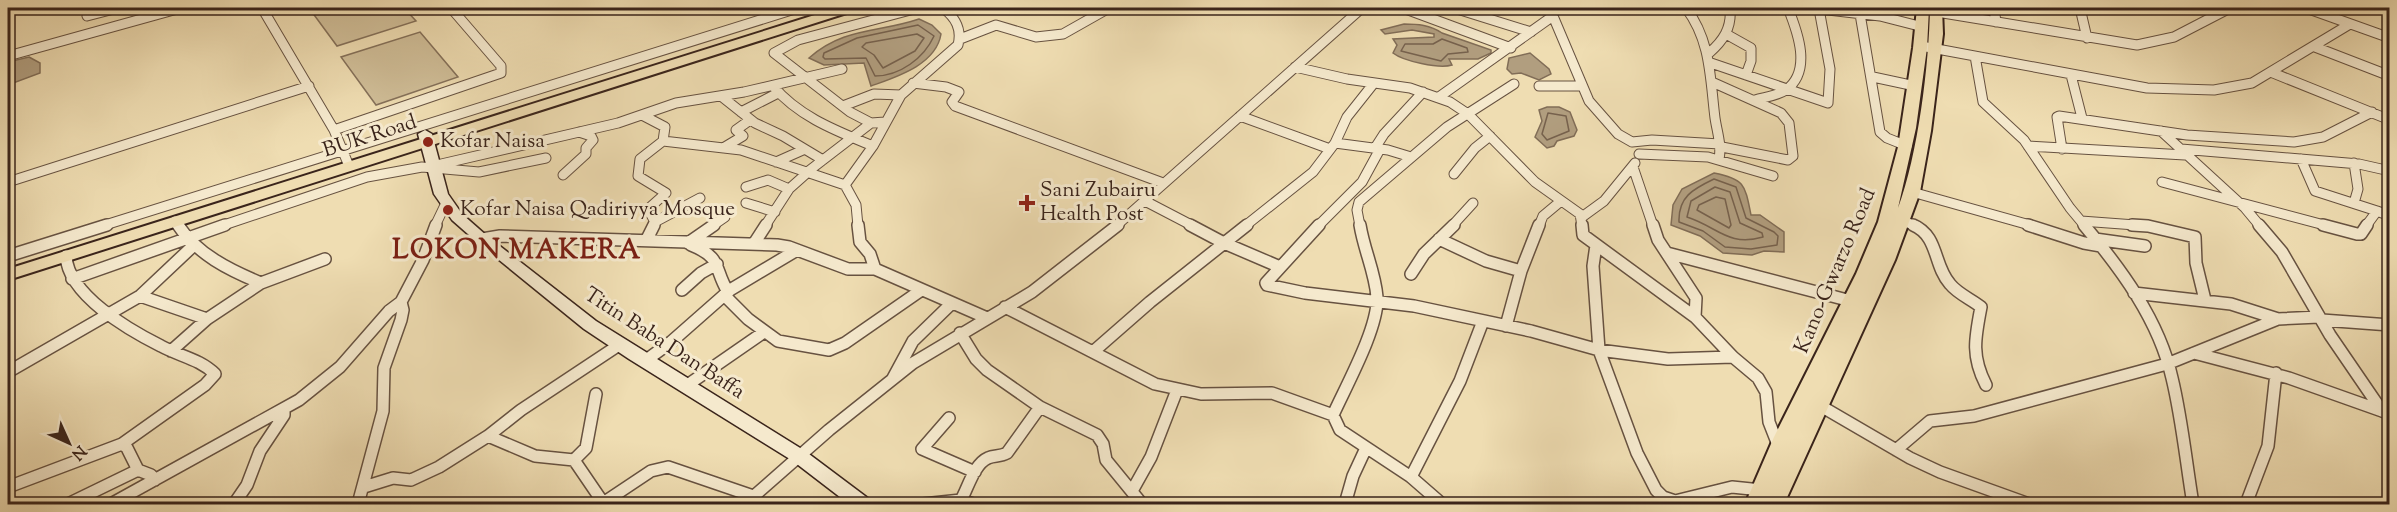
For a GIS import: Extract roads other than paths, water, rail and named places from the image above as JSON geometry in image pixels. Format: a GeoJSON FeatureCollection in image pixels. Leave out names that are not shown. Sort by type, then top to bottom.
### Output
{"type":"FeatureCollection","features":[{"type":"Feature","properties":{"kind":"main road","name":"BUK Road"},"geometry":{"type":"LineString","coordinates":[[8,264],[346,158],[427,137],[838,8]]}},
{"type":"Feature","properties":{"kind":"main road","name":"Kano-Gwarzo Road"},"geometry":{"type":"LineString","coordinates":[[1770,501],[1790,441],[1880,238],[1894,197],[1907,146],[1915,86],[1928,47],[1923,27],[1932,9]]}},
{"type":"Feature","properties":{"kind":"main road","name":"Kano-Gwarzo Road"},"geometry":{"type":"LineString","coordinates":[[1770,501],[1790,441],[1819,405],[1864,311],[1912,192],[1924,131],[1932,9]]}},
{"type":"Feature","properties":{"kind":"main road","name":"Titin Baba Dan Baffa"},"geometry":{"type":"LineString","coordinates":[[427,137],[441,194],[446,204],[482,239],[619,345],[799,456],[862,504]]}},
{"type":"Feature","properties":{"kind":"main road","name":"BUK Road"},"geometry":{"type":"LineString","coordinates":[[8,274],[175,221],[326,181],[346,158]]}},
{"type":"Feature","properties":{"kind":"street"},"geometry":{"type":"LineString","coordinates":[[87,16],[118,8]]}},
{"type":"Feature","properties":{"kind":"street"},"geometry":{"type":"LineString","coordinates":[[8,56],[181,8]]}},
{"type":"Feature","properties":{"kind":"street"},"geometry":{"type":"LineString","coordinates":[[262,8],[334,130],[346,158]]}},
{"type":"Feature","properties":{"kind":"street"},"geometry":{"type":"LineString","coordinates":[[334,130],[501,73],[501,66],[451,8]]}},
{"type":"Feature","properties":{"kind":"street"},"geometry":{"type":"LineString","coordinates":[[8,256],[346,158],[798,8]]}},
{"type":"Feature","properties":{"kind":"street"},"geometry":{"type":"LineString","coordinates":[[871,123],[843,106],[774,53],[798,40],[918,8]]}},
{"type":"Feature","properties":{"kind":"street"},"geometry":{"type":"LineString","coordinates":[[943,8],[954,17],[960,39]]}},
{"type":"Feature","properties":{"kind":"street"},"geometry":{"type":"LineString","coordinates":[[845,185],[873,146],[901,95],[954,49],[960,39],[996,25],[1036,37],[1063,34],[1109,8]]}},
{"type":"Feature","properties":{"kind":"street"},"geometry":{"type":"LineString","coordinates":[[574,459],[604,504],[651,471],[668,467],[749,500],[913,363],[1049,280],[1145,201],[1362,8]]}},
{"type":"Feature","properties":{"kind":"street"},"geometry":{"type":"LineString","coordinates":[[1403,8],[1511,48]]}},
{"type":"Feature","properties":{"kind":"street"},"geometry":{"type":"LineString","coordinates":[[1454,8],[1531,32]]}},
{"type":"Feature","properties":{"kind":"street"},"geometry":{"type":"LineString","coordinates":[[1686,8],[1699,25],[1709,53],[1721,146],[1719,159]]}},
{"type":"Feature","properties":{"kind":"street"},"geometry":{"type":"LineString","coordinates":[[1709,53],[1726,34],[1732,22],[1730,8]]}},
{"type":"Feature","properties":{"kind":"street"},"geometry":{"type":"LineString","coordinates":[[1755,100],[1786,90],[1798,73],[1801,55],[1799,40],[1788,8]]}},
{"type":"Feature","properties":{"kind":"street"},"geometry":{"type":"LineString","coordinates":[[1711,63],[1824,104],[1829,102],[1830,89],[1827,53],[1815,8],[1859,10],[1923,27]]}},
{"type":"Feature","properties":{"kind":"street"},"geometry":{"type":"LineString","coordinates":[[1994,8],[1996,22]]}},
{"type":"Feature","properties":{"kind":"street"},"geometry":{"type":"LineString","coordinates":[[2080,8],[2087,38]]}},
{"type":"Feature","properties":{"kind":"street"},"geometry":{"type":"LineString","coordinates":[[1932,9],[2127,45],[2154,44],[2179,35],[2230,8]]}},
{"type":"Feature","properties":{"kind":"street"},"geometry":{"type":"LineString","coordinates":[[2306,8],[2390,38]]}},
{"type":"Feature","properties":{"kind":"street"},"geometry":{"type":"LineString","coordinates":[[1859,10],[1873,77],[1880,132],[1887,138],[1907,146]]}},
{"type":"Feature","properties":{"kind":"street"},"geometry":{"type":"LineString","coordinates":[[1439,97],[1511,48],[1553,12],[1589,101],[1609,126],[1632,142],[1639,154]]}},
{"type":"Feature","properties":{"kind":"street"},"geometry":{"type":"LineString","coordinates":[[1928,47],[2147,88],[2196,90],[2252,83],[2273,73],[2350,24]]}},
{"type":"Feature","properties":{"kind":"street"},"geometry":{"type":"LineString","coordinates":[[1726,34],[1751,48],[1751,61],[1746,75]]}},
{"type":"Feature","properties":{"kind":"street"},"geometry":{"type":"LineString","coordinates":[[2315,47],[2390,76]]}},
{"type":"Feature","properties":{"kind":"street"},"geometry":{"type":"LineString","coordinates":[[1975,56],[1983,102],[2005,120],[2028,146],[2081,221],[2121,269],[2154,328],[2172,376],[2193,504]]}},
{"type":"Feature","properties":{"kind":"street"},"geometry":{"type":"LineString","coordinates":[[1295,67],[1424,92],[1439,97],[1468,114],[1535,182],[1576,210],[1582,217],[1583,235],[1695,317],[1733,357],[1752,371],[1763,384],[1766,392],[1769,422],[1790,441]]}},
{"type":"Feature","properties":{"kind":"street"},"geometry":{"type":"LineString","coordinates":[[434,167],[579,132],[676,103],[776,89],[806,78],[842,69]]}},
{"type":"Feature","properties":{"kind":"street"},"geometry":{"type":"LineString","coordinates":[[2273,73],[2390,120]]}},
{"type":"Feature","properties":{"kind":"street"},"geometry":{"type":"LineString","coordinates":[[2071,75],[2082,118]]}},
{"type":"Feature","properties":{"kind":"street"},"geometry":{"type":"LineString","coordinates":[[1873,77],[1915,86]]}},
{"type":"Feature","properties":{"kind":"street"},"geometry":{"type":"LineString","coordinates":[[1632,142],[1665,141],[1721,146],[1788,160],[1792,157],[1787,120],[1781,112],[1712,82]]}},
{"type":"Feature","properties":{"kind":"street"},"geometry":{"type":"LineString","coordinates":[[913,83],[952,88],[959,92],[952,102],[955,106],[1163,183]]}},
{"type":"Feature","properties":{"kind":"street"},"geometry":{"type":"LineString","coordinates":[[1094,351],[1150,302],[1313,172],[1332,146],[1341,126],[1374,83]]}},
{"type":"Feature","properties":{"kind":"street"},"geometry":{"type":"LineString","coordinates":[[1514,84],[1447,127],[1354,201],[1342,202],[1280,267],[1266,283],[1267,285],[1315,294],[1377,300],[1506,326],[1599,350],[1668,358],[1733,357]]}},
{"type":"Feature","properties":{"kind":"street"},"geometry":{"type":"LineString","coordinates":[[8,182],[309,86]]}},
{"type":"Feature","properties":{"kind":"street"},"geometry":{"type":"LineString","coordinates":[[1539,86],[1582,86]]}},
{"type":"Feature","properties":{"kind":"street"},"geometry":{"type":"LineString","coordinates":[[741,112],[776,89]]}},
{"type":"Feature","properties":{"kind":"street"},"geometry":{"type":"LineString","coordinates":[[776,89],[818,120],[873,146]]}},
{"type":"Feature","properties":{"kind":"street"},"geometry":{"type":"LineString","coordinates":[[1354,201],[1369,172],[1384,134],[1424,92]]}},
{"type":"Feature","properties":{"kind":"street"},"geometry":{"type":"LineString","coordinates":[[843,106],[873,94],[901,95]]}},
{"type":"Feature","properties":{"kind":"street"},"geometry":{"type":"LineString","coordinates":[[721,96],[750,120],[783,136],[823,160]]}},
{"type":"Feature","properties":{"kind":"street"},"geometry":{"type":"LineString","coordinates":[[2062,149],[2057,117],[2082,118],[2161,131],[2266,142],[2312,141],[2372,112]]}},
{"type":"Feature","properties":{"kind":"street"},"geometry":{"type":"LineString","coordinates":[[642,115],[665,127],[663,141],[640,159],[639,164],[638,176],[652,186],[666,191],[648,209],[655,222]]}},
{"type":"Feature","properties":{"kind":"street"},"geometry":{"type":"LineString","coordinates":[[1240,116],[1332,146],[1378,149],[1411,157]]}},
{"type":"Feature","properties":{"kind":"street"},"geometry":{"type":"LineString","coordinates":[[722,148],[741,138],[742,136],[736,130],[750,120]]}},
{"type":"Feature","properties":{"kind":"street"},"geometry":{"type":"LineString","coordinates":[[755,242],[789,189],[871,123],[885,122]]}},
{"type":"Feature","properties":{"kind":"street"},"geometry":{"type":"LineString","coordinates":[[2161,131],[2241,204],[2282,252],[2330,335],[2386,412]]}},
{"type":"Feature","properties":{"kind":"street"},"geometry":{"type":"LineString","coordinates":[[563,175],[586,154],[586,148],[593,140],[591,136],[579,132]]}},
{"type":"Feature","properties":{"kind":"street"},"geometry":{"type":"LineString","coordinates":[[1454,174],[1475,148],[1490,136]]}},
{"type":"Feature","properties":{"kind":"street"},"geometry":{"type":"LineString","coordinates":[[663,141],[751,153],[845,185],[856,205],[860,242],[870,254],[875,269]]}},
{"type":"Feature","properties":{"kind":"street"},"geometry":{"type":"LineString","coordinates":[[2028,146],[2301,159],[2354,163],[2390,171]]}},
{"type":"Feature","properties":{"kind":"street"},"geometry":{"type":"LineString","coordinates":[[776,162],[803,150]]}},
{"type":"Feature","properties":{"kind":"street"},"geometry":{"type":"LineString","coordinates":[[1639,154],[1698,155],[1719,159],[1773,176]]}},
{"type":"Feature","properties":{"kind":"street"},"geometry":{"type":"LineString","coordinates":[[1582,217],[1604,201],[1633,167],[1639,154]]}},
{"type":"Feature","properties":{"kind":"street"},"geometry":{"type":"LineString","coordinates":[[72,279],[138,254],[190,243],[326,181],[375,176],[422,167],[479,172],[546,159]]}},
{"type":"Feature","properties":{"kind":"street"},"geometry":{"type":"LineString","coordinates":[[2301,159],[2315,191],[2390,216]]}},
{"type":"Feature","properties":{"kind":"street"},"geometry":{"type":"LineString","coordinates":[[2354,163],[2359,182],[2359,195],[2354,203]]}},
{"type":"Feature","properties":{"kind":"street"},"geometry":{"type":"LineString","coordinates":[[1633,167],[1654,232],[1696,298],[1695,317]]}},
{"type":"Feature","properties":{"kind":"street"},"geometry":{"type":"LineString","coordinates":[[746,187],[761,179],[766,179],[789,189]]}},
{"type":"Feature","properties":{"kind":"street"},"geometry":{"type":"LineString","coordinates":[[2162,182],[2360,235],[2377,211]]}},
{"type":"Feature","properties":{"kind":"street"},"geometry":{"type":"LineString","coordinates":[[1912,192],[1998,215],[2084,243],[2145,246]]}},
{"type":"Feature","properties":{"kind":"street"},"geometry":{"type":"LineString","coordinates":[[647,239],[655,222],[700,198]]}},
{"type":"Feature","properties":{"kind":"street"},"geometry":{"type":"LineString","coordinates":[[1145,201],[1224,243],[1280,267]]}},
{"type":"Feature","properties":{"kind":"street"},"geometry":{"type":"LineString","coordinates":[[1354,201],[1358,210],[1364,249],[1372,266],[1377,300],[1368,334],[1333,415],[1334,422],[1340,430],[1412,477],[1442,504]]}},
{"type":"Feature","properties":{"kind":"street"},"geometry":{"type":"LineString","coordinates":[[1506,326],[1521,271],[1543,216],[1561,201]]}},
{"type":"Feature","properties":{"kind":"street"},"geometry":{"type":"LineString","coordinates":[[746,203],[775,212]]}},
{"type":"Feature","properties":{"kind":"street"},"geometry":{"type":"LineString","coordinates":[[1412,274],[1417,262],[1473,203]]}},
{"type":"Feature","properties":{"kind":"street"},"geometry":{"type":"LineString","coordinates":[[111,504],[284,409],[340,367],[389,311],[402,302],[423,261],[439,215],[446,204]]}},
{"type":"Feature","properties":{"kind":"street"},"geometry":{"type":"LineString","coordinates":[[688,243],[725,217]]}},
{"type":"Feature","properties":{"kind":"street"},"geometry":{"type":"LineString","coordinates":[[175,221],[190,243],[241,275],[261,283]]}},
{"type":"Feature","properties":{"kind":"street"},"geometry":{"type":"LineString","coordinates":[[1902,221],[1915,225],[1928,235],[1947,280],[1954,289],[1981,307],[1974,343],[1978,369],[1986,386]]}},
{"type":"Feature","properties":{"kind":"street"},"geometry":{"type":"LineString","coordinates":[[2081,221],[2148,226],[2194,237],[2196,263],[2205,300]]}},
{"type":"Feature","properties":{"kind":"street"},"geometry":{"type":"LineString","coordinates":[[482,239],[500,236],[647,239],[688,243],[755,242],[797,250],[848,269],[875,269],[987,318]]}},
{"type":"Feature","properties":{"kind":"street"},"geometry":{"type":"LineString","coordinates":[[1439,239],[1486,261],[1521,271]]}},
{"type":"Feature","properties":{"kind":"street"},"geometry":{"type":"LineString","coordinates":[[8,372],[140,296],[190,243]]}},
{"type":"Feature","properties":{"kind":"street"},"geometry":{"type":"LineString","coordinates":[[688,243],[707,251],[716,260],[726,293],[764,332],[785,344],[832,349],[921,291]]}},
{"type":"Feature","properties":{"kind":"street"},"geometry":{"type":"LineString","coordinates":[[1596,245],[1593,266],[1599,350],[1637,453],[1660,495],[1675,501],[1732,487],[1770,501]]}},
{"type":"Feature","properties":{"kind":"street"},"geometry":{"type":"LineString","coordinates":[[645,361],[726,293],[797,250]]}},
{"type":"Feature","properties":{"kind":"street"},"geometry":{"type":"LineString","coordinates":[[1667,253],[1851,301]]}},
{"type":"Feature","properties":{"kind":"street"},"geometry":{"type":"LineString","coordinates":[[8,487],[122,444],[215,376],[213,371],[171,351],[111,313],[79,288],[68,271],[66,256]]}},
{"type":"Feature","properties":{"kind":"street"},"geometry":{"type":"LineString","coordinates":[[171,351],[207,319],[261,283],[325,259]]}},
{"type":"Feature","properties":{"kind":"street"},"geometry":{"type":"LineString","coordinates":[[682,290],[701,273],[717,264]]}},
{"type":"Feature","properties":{"kind":"street"},"geometry":{"type":"LineString","coordinates":[[2134,293],[2231,304],[2278,319],[2321,318],[2390,325]]}},
{"type":"Feature","properties":{"kind":"street"},"geometry":{"type":"LineString","coordinates":[[140,296],[207,319]]}},
{"type":"Feature","properties":{"kind":"street"},"geometry":{"type":"LineString","coordinates":[[358,504],[378,439],[383,411],[384,368],[401,320],[402,302]]}},
{"type":"Feature","properties":{"kind":"street"},"geometry":{"type":"LineString","coordinates":[[892,380],[913,341],[951,304]]}},
{"type":"Feature","properties":{"kind":"street"},"geometry":{"type":"LineString","coordinates":[[1005,307],[1094,351],[1141,378],[1177,390],[1216,395],[1272,393],[1333,415]]}},
{"type":"Feature","properties":{"kind":"street"},"geometry":{"type":"LineString","coordinates":[[1896,450],[1930,421],[1974,416],[2168,364],[2278,319]]}},
{"type":"Feature","properties":{"kind":"street"},"geometry":{"type":"LineString","coordinates":[[1412,477],[1469,363],[1483,321]]}},
{"type":"Feature","properties":{"kind":"street"},"geometry":{"type":"LineString","coordinates":[[686,386],[764,332]]}},
{"type":"Feature","properties":{"kind":"street"},"geometry":{"type":"LineString","coordinates":[[960,333],[981,366],[1040,407],[1097,435],[1103,444],[1106,460],[1142,504]]}},
{"type":"Feature","properties":{"kind":"street"},"geometry":{"type":"LineString","coordinates":[[364,487],[393,478],[411,480],[418,478],[488,436],[521,410],[619,345]]}},
{"type":"Feature","properties":{"kind":"street"},"geometry":{"type":"LineString","coordinates":[[2192,353],[2276,373],[2337,392],[2386,412]]}},
{"type":"Feature","properties":{"kind":"street"},"geometry":{"type":"LineString","coordinates":[[2246,504],[2268,446],[2276,373]]}},
{"type":"Feature","properties":{"kind":"street"},"geometry":{"type":"LineString","coordinates":[[1132,491],[1150,457],[1177,390]]}},
{"type":"Feature","properties":{"kind":"street"},"geometry":{"type":"LineString","coordinates":[[488,436],[499,437],[513,447],[543,457],[560,460],[574,459],[586,448],[596,394]]}},
{"type":"Feature","properties":{"kind":"street"},"geometry":{"type":"LineString","coordinates":[[1819,405],[1896,450],[1941,472],[2029,504]]}},
{"type":"Feature","properties":{"kind":"street"},"geometry":{"type":"LineString","coordinates":[[923,504],[967,502],[975,472],[988,458],[1002,457],[1010,450],[1040,407]]}},
{"type":"Feature","properties":{"kind":"street"},"geometry":{"type":"LineString","coordinates":[[234,504],[247,485],[260,451],[284,415],[284,409]]}},
{"type":"Feature","properties":{"kind":"street"},"geometry":{"type":"LineString","coordinates":[[949,418],[922,449],[975,472]]}},
{"type":"Feature","properties":{"kind":"street"},"geometry":{"type":"LineString","coordinates":[[122,444],[127,448],[138,470]]}},
{"type":"Feature","properties":{"kind":"street"},"geometry":{"type":"LineString","coordinates":[[1345,504],[1353,476],[1366,448]]}},
{"type":"Feature","properties":{"kind":"street"},"geometry":{"type":"LineString","coordinates":[[68,504],[138,470],[151,474],[154,480]]}},
{"type":"Feature","properties":{"kind":"water"},"geometry":{"type":"Polygon","coordinates":[[[1001,8],[1082,8],[1032,13],[1003,11],[1001,8]]]}},
{"type":"Feature","properties":{"kind":"water"},"geometry":{"type":"Polygon","coordinates":[[[919,19],[932,25],[941,34],[938,45],[923,62],[914,68],[871,86],[864,63],[824,65],[809,58],[822,48],[848,36],[919,19]]]}},
{"type":"Feature","properties":{"kind":"water"},"geometry":{"type":"Polygon","coordinates":[[[1404,24],[1437,30],[1491,50],[1491,53],[1478,59],[1449,59],[1452,65],[1446,66],[1421,64],[1405,59],[1393,53],[1397,45],[1393,39],[1434,37],[1434,34],[1412,30],[1385,34],[1381,30],[1404,24]]]}},
{"type":"Feature","properties":{"kind":"water"},"geometry":{"type":"Polygon","coordinates":[[[1530,53],[1549,69],[1551,74],[1539,80],[1521,73],[1512,74],[1507,69],[1509,58],[1530,53]]]}},
{"type":"Feature","properties":{"kind":"water"},"geometry":{"type":"Polygon","coordinates":[[[29,57],[40,63],[40,73],[8,85],[8,62],[29,57]]]}},
{"type":"Feature","properties":{"kind":"water"},"geometry":{"type":"Polygon","coordinates":[[[1559,107],[1570,112],[1577,130],[1574,136],[1557,141],[1554,146],[1547,148],[1535,137],[1542,121],[1539,110],[1559,107]]]}},
{"type":"Feature","properties":{"kind":"water"},"geometry":{"type":"Polygon","coordinates":[[[1714,173],[1738,181],[1745,190],[1751,215],[1760,215],[1784,232],[1784,252],[1764,251],[1752,255],[1723,253],[1700,236],[1671,225],[1673,205],[1682,189],[1714,173]]]}},
{"type":"Feature","properties":{"kind":"place","name":"Kofar Naisa"},"geometry":{"type":"Point","coordinates":[428,142]}},
{"type":"Feature","properties":{"kind":"place","name":"Sani Zubairu Health Post"},"geometry":{"type":"Point","coordinates":[1027,203]}},
{"type":"Feature","properties":{"kind":"place","name":"Kofar Naisa Qadiriyya Mosque"},"geometry":{"type":"Point","coordinates":[448,210]}},
{"type":"Feature","properties":{"kind":"district","name":"LOKON MAKERA"},"geometry":{"type":"Point","coordinates":[517,251]}}]}
